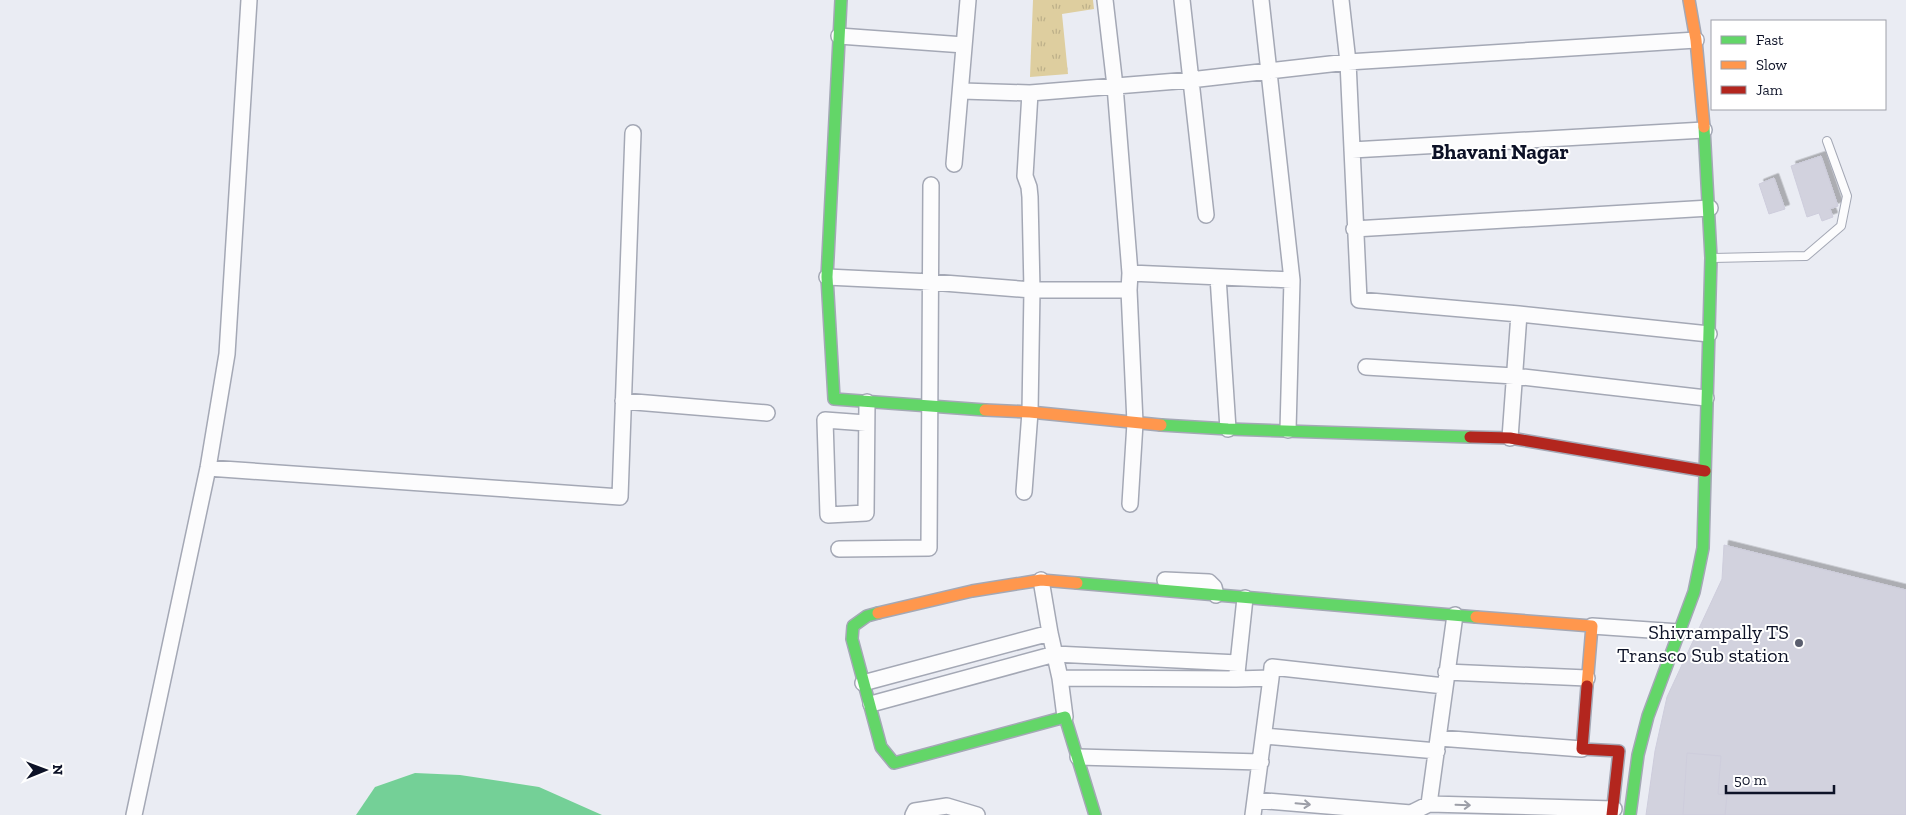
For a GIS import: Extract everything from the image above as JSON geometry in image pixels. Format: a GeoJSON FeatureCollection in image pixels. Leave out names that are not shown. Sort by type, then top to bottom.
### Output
{"type":"FeatureCollection","features":[{"type":"Feature","properties":{"kind":"street"},"geometry":{"type":"LineString","coordinates":[[134,815],[208,468],[227,354],[249,0]]}},
{"type":"Feature","properties":{"kind":"street"},"geometry":{"type":"LineString","coordinates":[[841,0],[827,278],[834,399],[929,407],[1030,412],[1135,423],[1228,429],[1510,438],[1705,471]]}},
{"type":"Feature","properties":{"kind":"street"},"geometry":{"type":"LineString","coordinates":[[954,164],[962,92],[968,0]]}},
{"type":"Feature","properties":{"kind":"street"},"geometry":{"type":"LineString","coordinates":[[1105,0],[1115,86],[1130,273],[1129,290],[1135,423],[1130,504]]}},
{"type":"Feature","properties":{"kind":"street"},"geometry":{"type":"LineString","coordinates":[[1182,0],[1206,215]]}},
{"type":"Feature","properties":{"kind":"street"},"geometry":{"type":"LineString","coordinates":[[1261,0],[1292,280],[1288,430]]}},
{"type":"Feature","properties":{"kind":"street"},"geometry":{"type":"LineString","coordinates":[[1341,0],[1348,62],[1354,229],[1359,300],[1519,314],[1709,334]]}},
{"type":"Feature","properties":{"kind":"street"},"geometry":{"type":"LineString","coordinates":[[1630,815],[1638,755],[1648,716],[1694,592],[1703,548],[1711,258],[1710,208],[1696,40],[1689,0]]}},
{"type":"Feature","properties":{"kind":"street"},"geometry":{"type":"LineString","coordinates":[[839,36],[964,44]]}},
{"type":"Feature","properties":{"kind":"street"},"geometry":{"type":"LineString","coordinates":[[962,92],[1030,93],[1190,80],[1348,62],[1696,40]]}},
{"type":"Feature","properties":{"kind":"street"},"geometry":{"type":"LineString","coordinates":[[1024,492],[1030,412],[1032,290],[1030,197],[1025,176],[1030,93]]}},
{"type":"Feature","properties":{"kind":"street"},"geometry":{"type":"LineString","coordinates":[[1352,150],[1704,130]]}},
{"type":"Feature","properties":{"kind":"street"},"geometry":{"type":"LineString","coordinates":[[208,468],[620,497],[633,133]]}},
{"type":"Feature","properties":{"kind":"street"},"geometry":{"type":"LineString","coordinates":[[839,549],[930,548],[929,407],[932,185]]}},
{"type":"Feature","properties":{"kind":"street"},"geometry":{"type":"LineString","coordinates":[[1354,229],[1710,208]]}},
{"type":"Feature","properties":{"kind":"street"},"geometry":{"type":"LineString","coordinates":[[1130,273],[1292,280]]}},
{"type":"Feature","properties":{"kind":"street"},"geometry":{"type":"LineString","coordinates":[[1218,277],[1228,429]]}},
{"type":"Feature","properties":{"kind":"street"},"geometry":{"type":"LineString","coordinates":[[827,278],[930,282],[1032,290],[1129,290]]}},
{"type":"Feature","properties":{"kind":"street"},"geometry":{"type":"LineString","coordinates":[[1510,438],[1519,314]]}},
{"type":"Feature","properties":{"kind":"street"},"geometry":{"type":"LineString","coordinates":[[1366,368],[1514,376],[1706,398]]}},
{"type":"Feature","properties":{"kind":"street"},"geometry":{"type":"LineString","coordinates":[[623,401],[767,413]]}},
{"type":"Feature","properties":{"kind":"street"},"geometry":{"type":"LineString","coordinates":[[866,423],[825,420],[828,515],[866,513],[867,402]]}},
{"type":"Feature","properties":{"kind":"street"},"geometry":{"type":"LineString","coordinates":[[1066,717],[894,763],[881,747],[852,639],[853,626],[867,616],[972,590],[1041,580],[1679,632]]}},
{"type":"Feature","properties":{"kind":"street"},"geometry":{"type":"LineString","coordinates":[[1041,580],[1066,717],[1095,815]]}},
{"type":"Feature","properties":{"kind":"street"},"geometry":{"type":"LineString","coordinates":[[1159,580],[1208,582],[1214,587],[1216,595]]}},
{"type":"Feature","properties":{"kind":"street"},"geometry":{"type":"LineString","coordinates":[[1236,679],[1245,598]]}},
{"type":"Feature","properties":{"kind":"street"},"geometry":{"type":"LineString","coordinates":[[1429,804],[1455,615]]}},
{"type":"Feature","properties":{"kind":"street"},"geometry":{"type":"LineString","coordinates":[[1582,749],[1592,626]]}},
{"type":"Feature","properties":{"kind":"street"},"geometry":{"type":"LineString","coordinates":[[863,683],[1050,633]]}},
{"type":"Feature","properties":{"kind":"street"},"geometry":{"type":"LineString","coordinates":[[871,704],[1055,654],[1238,664]]}},
{"type":"Feature","properties":{"kind":"street"},"geometry":{"type":"LineString","coordinates":[[1264,736],[1619,751],[1613,812],[1429,804],[1411,813],[1254,807],[1262,762],[1264,736],[1272,678],[1272,666],[1445,679],[1587,678]]}},
{"type":"Feature","properties":{"kind":"street"},"geometry":{"type":"LineString","coordinates":[[1060,678],[1272,678]]}},
{"type":"Feature","properties":{"kind":"street"},"geometry":{"type":"LineString","coordinates":[[981,740],[985,747],[991,747],[1034,736]]}},
{"type":"Feature","properties":{"kind":"street"},"geometry":{"type":"LineString","coordinates":[[1078,757],[1262,762]]}},
{"type":"Feature","properties":{"kind":"street"},"geometry":{"type":"LineString","coordinates":[[913,815],[915,811],[936,806],[947,806],[977,815]]}},
{"type":"Feature","properties":{"kind":"lane"},"geometry":{"type":"LineString","coordinates":[[1711,258],[1806,256],[1841,226],[1847,196],[1827,141]]}},
{"type":"Feature","properties":{"kind":"green space"},"geometry":{"type":"Polygon","coordinates":[[[1033,0],[1093,0],[1094,9],[1062,14],[1068,74],[1030,77],[1033,0]]]}},
{"type":"Feature","properties":{"kind":"shaded area"},"geometry":{"type":"Polygon","coordinates":[[[415,773],[460,775],[539,787],[602,815],[356,815],[375,787],[415,773]]]}},
{"type":"Feature","properties":{"kind":"building"},"geometry":{"type":"Polygon","coordinates":[[[1821,156],[1838,206],[1830,209],[1833,217],[1822,221],[1819,213],[1807,217],[1791,166],[1821,156]]]}},
{"type":"Feature","properties":{"kind":"building"},"geometry":{"type":"Polygon","coordinates":[[[1774,178],[1785,209],[1769,214],[1759,184],[1774,178]]]}},
{"type":"Feature","properties":{"kind":"building","name":"Shivrampally TS Transco Sub station"},"geometry":{"type":"Polygon","coordinates":[[[1724,545],[1906,590],[1906,815],[1646,815],[1655,751],[1667,697],[1722,579],[1724,545]]]}},
{"type":"Feature","properties":{"kind":"building"},"geometry":{"type":"Polygon","coordinates":[[[1687,753],[1721,756],[1718,794],[1727,795],[1725,815],[1683,815],[1687,753]]]}},
{"type":"Feature","properties":{"kind":"traffic: fast"},"geometry":{"type":"LineString","coordinates":[[841,0],[827,277],[834,399],[985,410]]}},
{"type":"Feature","properties":{"kind":"traffic: fast"},"geometry":{"type":"LineString","coordinates":[[1630,815],[1638,755],[1648,716],[1694,592],[1703,548],[1711,258],[1704,127]]}},
{"type":"Feature","properties":{"kind":"traffic: fast"},"geometry":{"type":"LineString","coordinates":[[1161,425],[1470,437]]}},
{"type":"Feature","properties":{"kind":"traffic: fast"},"geometry":{"type":"LineString","coordinates":[[1077,583],[1476,617]]}},
{"type":"Feature","properties":{"kind":"traffic: fast"},"geometry":{"type":"LineString","coordinates":[[878,613],[867,616],[853,626],[852,639],[881,747],[894,763],[1065,717],[1095,815]]}},
{"type":"Feature","properties":{"kind":"traffic: slow"},"geometry":{"type":"LineString","coordinates":[[1689,0],[1696,40],[1704,127]]}},
{"type":"Feature","properties":{"kind":"traffic: slow"},"geometry":{"type":"LineString","coordinates":[[985,410],[1030,412],[1161,425]]}},
{"type":"Feature","properties":{"kind":"traffic: slow"},"geometry":{"type":"LineString","coordinates":[[878,613],[972,591],[1041,580],[1077,583]]}},
{"type":"Feature","properties":{"kind":"traffic: slow"},"geometry":{"type":"LineString","coordinates":[[1476,617],[1592,626],[1587,686]]}},
{"type":"Feature","properties":{"kind":"traffic: jam"},"geometry":{"type":"LineString","coordinates":[[1470,437],[1510,438],[1705,471]]}},
{"type":"Feature","properties":{"kind":"traffic: jam"},"geometry":{"type":"LineString","coordinates":[[1587,686],[1582,749],[1619,751],[1612,815]]}},
{"type":"Feature","properties":{"kind":"place","name":"Shivrampally TS Transco Sub station"},"geometry":{"type":"Point","coordinates":[1799,643]}},
{"type":"Feature","properties":{"kind":"district","name":"Bhavani Nagar"},"geometry":{"type":"Point","coordinates":[1500,152]}}]}
